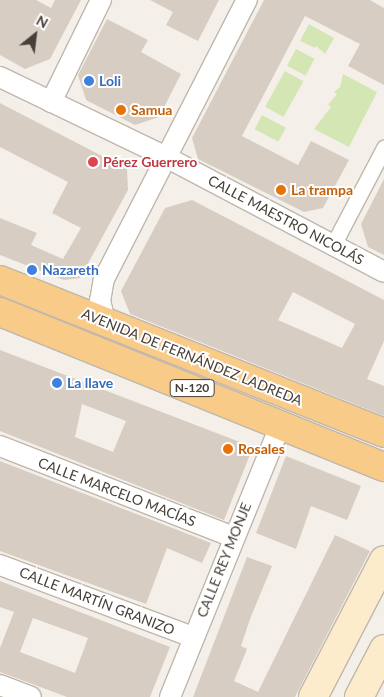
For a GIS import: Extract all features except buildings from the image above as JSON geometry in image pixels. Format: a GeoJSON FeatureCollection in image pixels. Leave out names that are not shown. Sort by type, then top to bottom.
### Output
{"type":"FeatureCollection","features":[{"type":"Feature","properties":{"kind":"highway","name":"AVENIDA DE FERNÁNDEZ LADREDA"},"geometry":{"type":"LineString","coordinates":[[0,280],[384,433]]}},
{"type":"Feature","properties":{"kind":"highway","name":"AVENIDA DE FERNÁNDEZ LADREDA"},"geometry":{"type":"LineString","coordinates":[[0,312],[384,467]]}},
{"type":"Feature","properties":{"kind":"main road"},"geometry":{"type":"LineString","coordinates":[[313,697],[384,560]]}},
{"type":"Feature","properties":{"kind":"main road"},"geometry":{"type":"LineString","coordinates":[[371,687],[384,649]]}},
{"type":"Feature","properties":{"kind":"street"},"geometry":{"type":"LineString","coordinates":[[51,102],[101,0]]}},
{"type":"Feature","properties":{"kind":"street"},"geometry":{"type":"LineString","coordinates":[[104,322],[100,300],[104,279],[247,0]]}},
{"type":"Feature","properties":{"kind":"street","name":"CALLE MAESTRO NICOLÁS"},"geometry":{"type":"LineString","coordinates":[[0,77],[166,156],[384,272]]}},
{"type":"Feature","properties":{"kind":"street"},"geometry":{"type":"LineString","coordinates":[[333,245],[384,148]]}},
{"type":"Feature","properties":{"kind":"street","name":"CALLE REY MONJE"},"geometry":{"type":"LineString","coordinates":[[170,697],[233,537],[281,424]]}},
{"type":"Feature","properties":{"kind":"street","name":"CALLE MARCELO MACÍAS"},"geometry":{"type":"LineString","coordinates":[[0,446],[233,537]]}},
{"type":"Feature","properties":{"kind":"street","name":"CALLE MARTÍN GRANIZO"},"geometry":{"type":"LineString","coordinates":[[0,565],[193,637]]}},
{"type":"Feature","properties":{"kind":"street"},"geometry":{"type":"LineString","coordinates":[[0,685],[31,697]]}},
{"type":"Feature","properties":{"kind":"green space"},"geometry":{"type":"Polygon","coordinates":[[[309,24],[334,38],[325,54],[316,46],[315,48],[300,41],[309,24]]]}},
{"type":"Feature","properties":{"kind":"green space"},"geometry":{"type":"Polygon","coordinates":[[[296,49],[315,59],[306,76],[287,66],[296,49]]]}},
{"type":"Feature","properties":{"kind":"green space"},"geometry":{"type":"Polygon","coordinates":[[[285,71],[303,81],[283,117],[265,107],[285,71]]]}},
{"type":"Feature","properties":{"kind":"green space"},"geometry":{"type":"Polygon","coordinates":[[[343,74],[377,92],[349,147],[314,129],[331,107],[328,105],[337,94],[334,92],[340,87],[343,74]]]}},
{"type":"Feature","properties":{"kind":"green space"},"geometry":{"type":"Polygon","coordinates":[[[262,115],[286,128],[278,142],[254,129],[262,115]]]}},
{"type":"Feature","properties":{"kind":"place","name":"Loli"},"geometry":{"type":"Point","coordinates":[89,81]}},
{"type":"Feature","properties":{"kind":"place","name":"Samua"},"geometry":{"type":"Point","coordinates":[121,110]}},
{"type":"Feature","properties":{"kind":"place","name":"Pérez Guerrero"},"geometry":{"type":"Point","coordinates":[93,162]}},
{"type":"Feature","properties":{"kind":"place","name":"La trampa"},"geometry":{"type":"Point","coordinates":[281,190]}},
{"type":"Feature","properties":{"kind":"place","name":"Nazareth"},"geometry":{"type":"Point","coordinates":[32,270]}},
{"type":"Feature","properties":{"kind":"place","name":"La llave"},"geometry":{"type":"Point","coordinates":[57,383]}},
{"type":"Feature","properties":{"kind":"place","name":"Rosales"},"geometry":{"type":"Point","coordinates":[228,449]}}]}
